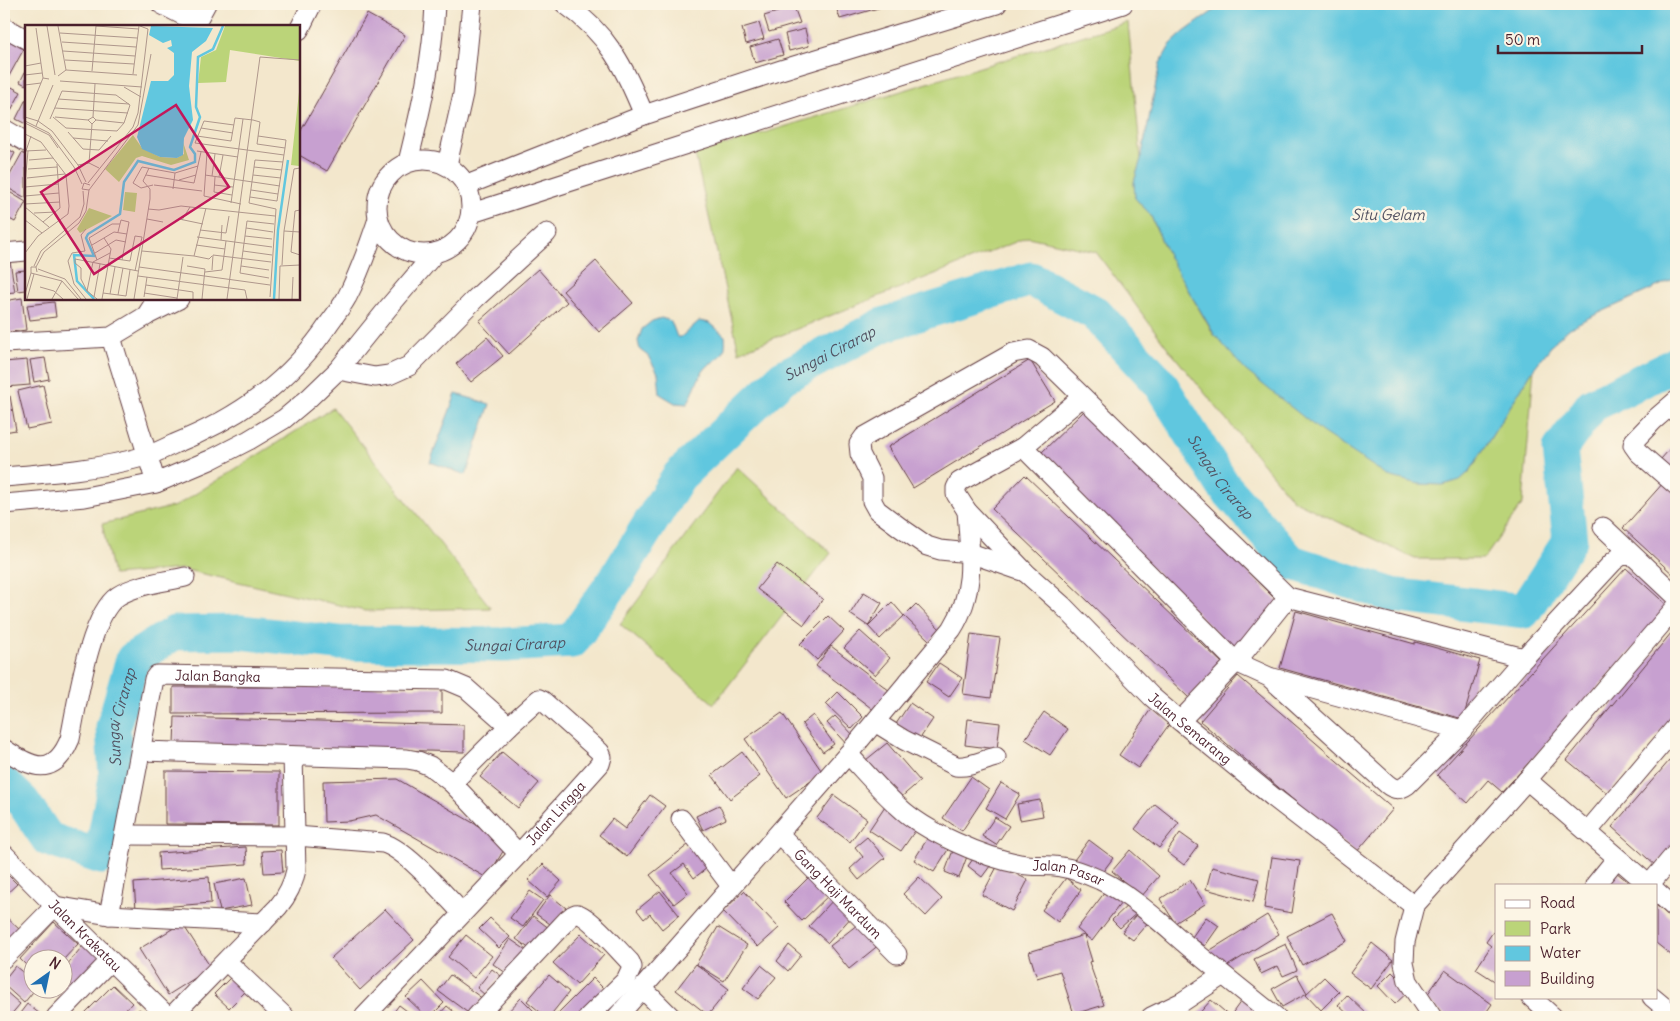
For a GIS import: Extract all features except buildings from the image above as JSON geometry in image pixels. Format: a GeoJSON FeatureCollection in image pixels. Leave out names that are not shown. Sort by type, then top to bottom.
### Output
{"type":"FeatureCollection","features":[{"type":"Feature","properties":{"kind":"street"},"geometry":{"type":"LineString","coordinates":[[161,4],[195,24],[206,4]]}},
{"type":"Feature","properties":{"kind":"street"},"geometry":{"type":"LineString","coordinates":[[300,28],[312,4]]}},
{"type":"Feature","properties":{"kind":"street"},"geometry":{"type":"LineString","coordinates":[[408,162],[428,75],[435,4]]}},
{"type":"Feature","properties":{"kind":"street"},"geometry":{"type":"LineString","coordinates":[[447,164],[463,94],[472,4]]}},
{"type":"Feature","properties":{"kind":"street"},"geometry":{"type":"LineString","coordinates":[[565,4],[588,10],[630,80],[644,115]]}},
{"type":"Feature","properties":{"kind":"street"},"geometry":{"type":"LineString","coordinates":[[467,186],[644,115],[782,70],[997,4]]}},
{"type":"Feature","properties":{"kind":"street"},"geometry":{"type":"LineString","coordinates":[[472,213],[1123,4]]}},
{"type":"Feature","properties":{"kind":"street"},"geometry":{"type":"LineString","coordinates":[[4,27],[25,38]]}},
{"type":"Feature","properties":{"kind":"street"},"geometry":{"type":"LineString","coordinates":[[4,129],[25,141]]}},
{"type":"Feature","properties":{"kind":"street"},"geometry":{"type":"LineString","coordinates":[[420,159],[434,160],[447,164],[467,186],[472,199],[472,213],[465,231],[453,245],[436,253],[417,254],[400,248],[386,236],[378,219],[376,202],[381,185],[392,170],[408,162],[420,159]]}},
{"type":"Feature","properties":{"kind":"street"},"geometry":{"type":"LineString","coordinates":[[4,477],[75,471],[147,455],[195,436],[236,414],[265,394],[292,370],[314,346],[346,298],[364,260],[378,219]]}},
{"type":"Feature","properties":{"kind":"street"},"geometry":{"type":"LineString","coordinates":[[338,370],[375,377],[388,375],[409,366],[476,298],[547,233]]}},
{"type":"Feature","properties":{"kind":"street"},"geometry":{"type":"LineString","coordinates":[[4,504],[85,497],[156,483],[210,460],[249,440],[284,419],[338,370],[436,253]]}},
{"type":"Feature","properties":{"kind":"street"},"geometry":{"type":"LineString","coordinates":[[146,316],[156,300]]}},
{"type":"Feature","properties":{"kind":"street"},"geometry":{"type":"LineString","coordinates":[[4,343],[111,337],[176,300]]}},
{"type":"Feature","properties":{"kind":"street"},"geometry":{"type":"LineString","coordinates":[[111,337],[156,483]]}},
{"type":"Feature","properties":{"kind":"street","name":"Jalan Semarang"},"geometry":{"type":"LineString","coordinates":[[1082,396],[1038,354],[1029,350],[1013,353],[860,440],[859,448],[872,478],[872,501],[877,510],[927,546],[940,550],[970,553],[1025,572],[1062,605],[1152,697],[1273,797],[1414,906]]}},
{"type":"Feature","properties":{"kind":"street"},"geometry":{"type":"LineString","coordinates":[[1025,572],[967,511],[956,494],[956,488],[959,482],[1023,447],[1082,396],[1288,597],[1524,658]]}},
{"type":"Feature","properties":{"kind":"street"},"geometry":{"type":"LineString","coordinates":[[1676,402],[1654,420],[1633,444],[1638,452],[1676,485]]}},
{"type":"Feature","properties":{"kind":"street"},"geometry":{"type":"LineString","coordinates":[[1023,447],[1236,662],[1268,676],[1462,730]]}},
{"type":"Feature","properties":{"kind":"street"},"geometry":{"type":"LineString","coordinates":[[617,1017],[643,990],[731,886],[848,754],[924,663],[960,615],[968,590],[970,553],[967,511]]}},
{"type":"Feature","properties":{"kind":"street"},"geometry":{"type":"LineString","coordinates":[[1603,527],[1676,596]]}},
{"type":"Feature","properties":{"kind":"street"},"geometry":{"type":"LineString","coordinates":[[1268,676],[1387,784],[1394,788],[1403,788],[1462,730],[1524,658],[1613,562],[1622,555],[1633,556]]}},
{"type":"Feature","properties":{"kind":"street"},"geometry":{"type":"LineString","coordinates":[[4,749],[22,761],[37,766],[51,764],[58,760],[70,739],[84,669],[98,624],[109,603],[131,590],[184,577]]}},
{"type":"Feature","properties":{"kind":"street"},"geometry":{"type":"LineString","coordinates":[[1180,721],[1236,662],[1288,597]]}},
{"type":"Feature","properties":{"kind":"street"},"geometry":{"type":"LineString","coordinates":[[1432,1017],[1408,981],[1404,963],[1405,942],[1414,906],[1527,780],[1676,607]]}},
{"type":"Feature","properties":{"kind":"street","name":"Jalan Bangka"},"geometry":{"type":"LineString","coordinates":[[109,915],[142,751],[154,679],[159,675],[447,680],[466,688],[508,726]]}},
{"type":"Feature","properties":{"kind":"street","name":"Jalan Lingga"},"geometry":{"type":"LineString","coordinates":[[364,1017],[519,854],[600,764],[602,757],[600,752],[541,700],[536,701],[508,726],[452,783]]}},
{"type":"Feature","properties":{"kind":"street"},"geometry":{"type":"LineString","coordinates":[[875,722],[946,763],[956,766],[965,768],[979,761],[996,757]]}},
{"type":"Feature","properties":{"kind":"street"},"geometry":{"type":"LineString","coordinates":[[1588,831],[1676,728]]}},
{"type":"Feature","properties":{"kind":"street"},"geometry":{"type":"LineString","coordinates":[[142,751],[418,761],[430,766],[452,783],[519,854]]}},
{"type":"Feature","properties":{"kind":"street","name":"Jalan Pasar"},"geometry":{"type":"LineString","coordinates":[[848,754],[898,807],[916,820],[960,844],[999,859],[1021,864],[1061,866],[1101,881],[1153,916],[1276,1017]]}},
{"type":"Feature","properties":{"kind":"street"},"geometry":{"type":"LineString","coordinates":[[169,1017],[263,923],[287,896],[294,882],[296,836],[293,756]]}},
{"type":"Feature","properties":{"kind":"street"},"geometry":{"type":"LineString","coordinates":[[1527,780],[1648,884]]}},
{"type":"Feature","properties":{"kind":"street"},"geometry":{"type":"LineString","coordinates":[[681,819],[731,886]]}},
{"type":"Feature","properties":{"kind":"street","name":"Gang Haji Mardum"},"geometry":{"type":"LineString","coordinates":[[779,834],[897,954]]}},
{"type":"Feature","properties":{"kind":"street"},"geometry":{"type":"LineString","coordinates":[[125,835],[296,836],[390,845],[404,855],[462,913]]}},
{"type":"Feature","properties":{"kind":"street"},"geometry":{"type":"LineString","coordinates":[[1650,884],[1676,853]]}},
{"type":"Feature","properties":{"kind":"street","name":"Jalan Krakatau"},"geometry":{"type":"LineString","coordinates":[[4,854],[54,906],[169,1017]]}},
{"type":"Feature","properties":{"kind":"street"},"geometry":{"type":"LineString","coordinates":[[1596,884],[1617,858]]}},
{"type":"Feature","properties":{"kind":"street"},"geometry":{"type":"LineString","coordinates":[[1658,893],[1676,909]]}},
{"type":"Feature","properties":{"kind":"street"},"geometry":{"type":"LineString","coordinates":[[4,958],[54,906],[109,915],[263,923]]}},
{"type":"Feature","properties":{"kind":"street"},"geometry":{"type":"LineString","coordinates":[[476,1017],[568,919],[578,914],[588,919],[630,962],[632,967],[626,980],[588,1017]]}},
{"type":"Feature","properties":{"kind":"street"},"geometry":{"type":"LineString","coordinates":[[56,1017],[110,960]]}},
{"type":"Feature","properties":{"kind":"street"},"geometry":{"type":"LineString","coordinates":[[226,961],[285,1017]]}},
{"type":"Feature","properties":{"kind":"street"},"geometry":{"type":"LineString","coordinates":[[1150,1017],[1182,1002],[1223,975]]}},
{"type":"Feature","properties":{"kind":"street"},"geometry":{"type":"LineString","coordinates":[[643,990],[671,1017]]}},
{"type":"Feature","properties":{"kind":"street"},"geometry":{"type":"LineString","coordinates":[[1531,998],[1554,1017]]}},
{"type":"Feature","properties":{"kind":"street"},"geometry":{"type":"LineString","coordinates":[[1653,998],[1676,1017]]}},
{"type":"Feature","properties":{"kind":"green space"},"geometry":{"type":"Polygon","coordinates":[[[1128,22],[1141,159],[1134,182],[1135,198],[1150,214],[1169,257],[1214,335],[1419,484],[1446,484],[1458,480],[1470,471],[1534,368],[1523,503],[1484,559],[1415,559],[1293,500],[1170,351],[1096,252],[1028,237],[739,352],[695,154],[1128,22]]]}},
{"type":"Feature","properties":{"kind":"green space"},"geometry":{"type":"Polygon","coordinates":[[[333,408],[491,608],[365,611],[182,569],[113,575],[102,524],[176,506],[333,408]]]}},
{"type":"Feature","properties":{"kind":"green space"},"geometry":{"type":"Polygon","coordinates":[[[737,467],[831,553],[714,704],[620,624],[737,467]]]}},
{"type":"Feature","properties":{"kind":"water","name":"Situ Gelam"},"geometry":{"type":"Polygon","coordinates":[[[1223,4],[1676,4],[1676,278],[1584,320],[1570,328],[1557,339],[1534,368],[1470,471],[1460,480],[1443,485],[1419,484],[1388,476],[1322,432],[1245,370],[1214,334],[1169,257],[1150,214],[1135,198],[1134,182],[1141,159],[1160,63],[1171,44],[1184,32],[1223,4]]]}},
{"type":"Feature","properties":{"kind":"water"},"geometry":{"type":"Polygon","coordinates":[[[661,318],[671,321],[677,337],[681,337],[699,321],[710,323],[725,336],[724,351],[705,369],[687,404],[675,403],[660,394],[658,373],[648,356],[640,350],[638,341],[642,329],[652,321],[661,318]]]}},
{"type":"Feature","properties":{"kind":"water"},"geometry":{"type":"Polygon","coordinates":[[[456,394],[490,404],[466,475],[430,462],[456,394]]]}},
{"type":"Feature","properties":{"kind":"waterway","name":"Sungai Cirarap"},"geometry":{"type":"LineString","coordinates":[[4,784],[23,802],[48,839],[101,857],[116,778],[113,727],[133,659],[174,633],[240,632],[338,643],[504,645],[572,641],[617,577],[679,476],[783,377],[883,325],[1031,279],[1095,313],[1159,382],[1223,485],[1291,562],[1392,595],[1524,611],[1570,540],[1560,449],[1592,405],[1676,364]]}}]}
